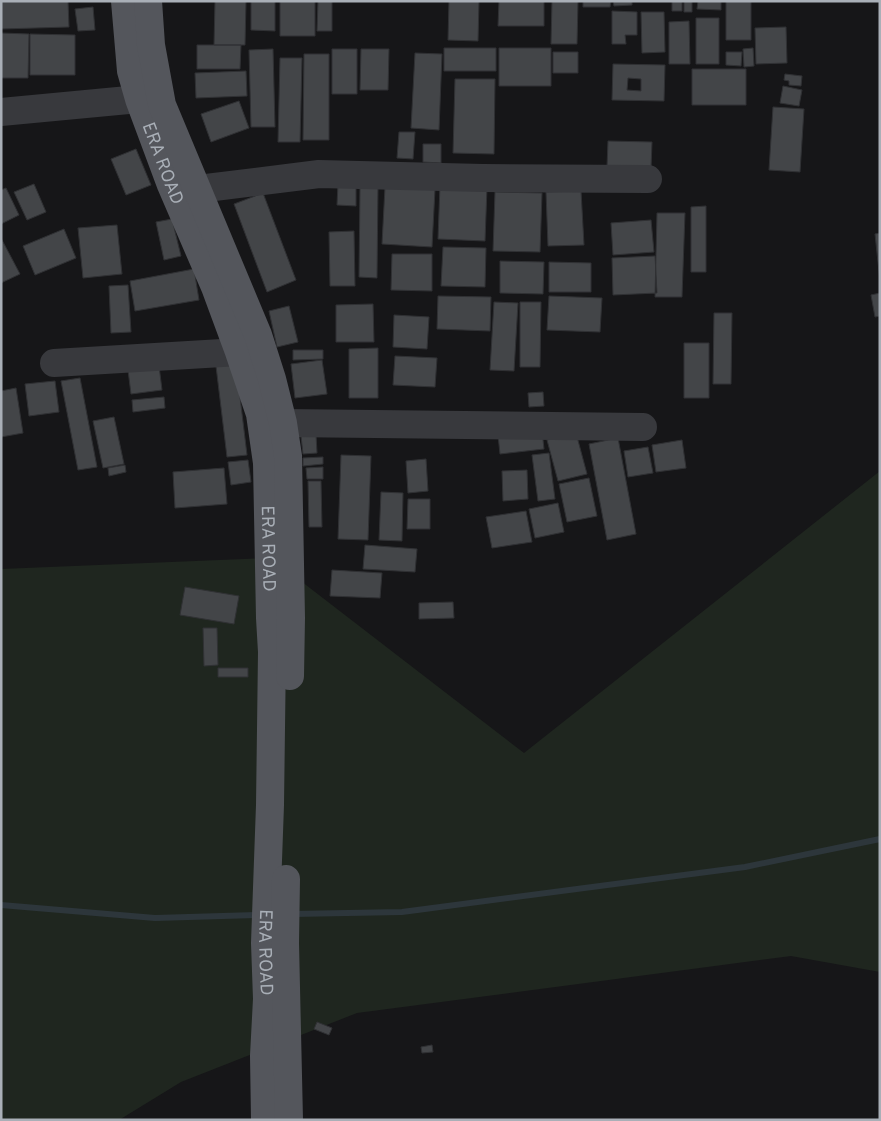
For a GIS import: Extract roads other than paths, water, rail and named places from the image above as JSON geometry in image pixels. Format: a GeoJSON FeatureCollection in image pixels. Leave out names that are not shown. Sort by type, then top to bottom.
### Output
{"type":"FeatureCollection","features":[{"type":"Feature","properties":{"kind":"main road","name":"ERA ROAD"},"geometry":{"type":"LineString","coordinates":[[125,1],[131,71],[139,99],[171,185],[215,287],[239,352],[260,414],[267,463],[280,618],[272,652],[276,899],[275,943],[267,999],[264,1056],[265,1120]]}},
{"type":"Feature","properties":{"kind":"main road"},"geometry":{"type":"LineString","coordinates":[[148,1],[151,45],[162,105],[258,335],[283,423],[288,456],[280,618]]}},
{"type":"Feature","properties":{"kind":"main road"},"geometry":{"type":"LineString","coordinates":[[275,943],[289,1120]]}},
{"type":"Feature","properties":{"kind":"street"},"geometry":{"type":"LineString","coordinates":[[1,112],[139,99]]}},
{"type":"Feature","properties":{"kind":"street"},"geometry":{"type":"LineString","coordinates":[[198,189],[319,174],[483,178],[648,179]]}},
{"type":"Feature","properties":{"kind":"street"},"geometry":{"type":"LineString","coordinates":[[54,363],[239,352]]}},
{"type":"Feature","properties":{"kind":"street"},"geometry":{"type":"LineString","coordinates":[[283,423],[643,427]]}},
{"type":"Feature","properties":{"kind":"waterway"},"geometry":{"type":"LineString","coordinates":[[292,914],[402,912],[745,867],[880,839]]}},
{"type":"Feature","properties":{"kind":"waterway"},"geometry":{"type":"LineString","coordinates":[[1,905],[155,918],[259,915]]}}]}
